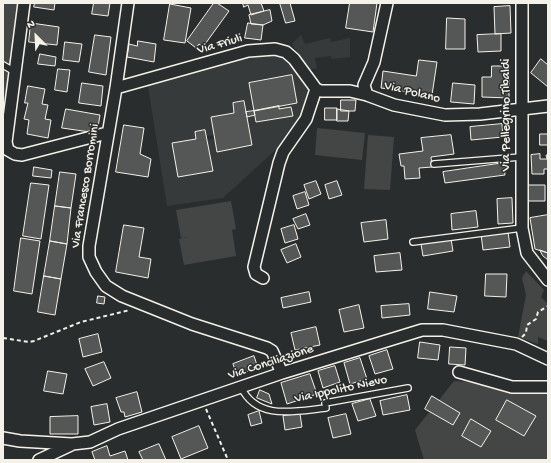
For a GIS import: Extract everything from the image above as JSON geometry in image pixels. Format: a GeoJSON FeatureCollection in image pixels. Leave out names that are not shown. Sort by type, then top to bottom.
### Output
{"type":"FeatureCollection","features":[{"type":"Feature","properties":{"kind":"street"},"geometry":{"type":"LineString","coordinates":[[24,3],[6,150],[22,155],[107,133]]}},
{"type":"Feature","properties":{"kind":"street","name":"Via Francesco Borromini"},"geometry":{"type":"LineString","coordinates":[[128,3],[116,88],[88,246],[89,257],[96,272],[106,286],[138,302],[192,324],[267,348],[272,351],[282,373]]}},
{"type":"Feature","properties":{"kind":"street","name":"Via Polano"},"geometry":{"type":"LineString","coordinates":[[387,3],[374,62],[364,85],[367,95],[394,105],[445,116],[521,110],[548,106]]}},
{"type":"Feature","properties":{"kind":"street","name":"Via Pellegrino Tibaldi"},"geometry":{"type":"LineString","coordinates":[[522,3],[522,228],[526,253],[547,279]]}},
{"type":"Feature","properties":{"kind":"street","name":"Via Friuli"},"geometry":{"type":"LineString","coordinates":[[116,88],[248,50],[275,49],[286,52],[294,59],[316,88]]}},
{"type":"Feature","properties":{"kind":"street"},"geometry":{"type":"LineString","coordinates":[[264,278],[256,274],[254,267],[279,163],[283,152],[306,119],[316,88],[322,91],[350,92],[367,95]]}},
{"type":"Feature","properties":{"kind":"street","name":"Via Conciliazione"},"geometry":{"type":"LineString","coordinates":[[3,438],[20,441],[72,444],[90,442],[118,429],[282,373],[422,330],[451,331],[520,346],[548,359]]}},
{"type":"Feature","properties":{"kind":"street"},"geometry":{"type":"LineString","coordinates":[[459,372],[512,386],[548,387]]}},
{"type":"Feature","properties":{"kind":"street"},"geometry":{"type":"LineString","coordinates":[[40,460],[72,444]]}},
{"type":"Feature","properties":{"kind":"lane"},"geometry":{"type":"LineString","coordinates":[[3,65],[15,72]]}},
{"type":"Feature","properties":{"kind":"lane"},"geometry":{"type":"LineString","coordinates":[[434,164],[521,157]]}},
{"type":"Feature","properties":{"kind":"lane"},"geometry":{"type":"LineString","coordinates":[[413,242],[522,228]]}},
{"type":"Feature","properties":{"kind":"lane","name":"Via Ippolito Nievo"},"geometry":{"type":"LineString","coordinates":[[241,387],[248,399],[257,406],[267,411],[281,412],[326,408],[325,403],[408,388]]}},
{"type":"Feature","properties":{"kind":"path"},"geometry":{"type":"LineString","coordinates":[[3,338],[28,342],[34,341],[81,322],[130,311],[138,302]]}},
{"type":"Feature","properties":{"kind":"path"},"geometry":{"type":"LineString","coordinates":[[520,346],[522,337],[526,333],[527,325],[536,319],[538,312],[548,306]]}},
{"type":"Feature","properties":{"kind":"path"},"geometry":{"type":"LineString","coordinates":[[203,400],[228,460]]}},
{"type":"Feature","properties":{"kind":"shaded area"},"geometry":{"type":"Polygon","coordinates":[[[3,3],[23,3],[3,106],[3,3]]]}},
{"type":"Feature","properties":{"kind":"shaded area"},"geometry":{"type":"Polygon","coordinates":[[[301,35],[305,44],[330,38],[331,42],[350,38],[350,57],[332,59],[331,56],[315,58],[317,68],[308,70],[292,44],[301,35]]]}},
{"type":"Feature","properties":{"kind":"shaded area"},"geometry":{"type":"Polygon","coordinates":[[[248,51],[286,52],[316,89],[306,119],[282,144],[223,198],[167,206],[147,80],[248,51]],[[292,75],[249,83],[254,111],[246,112],[244,101],[233,103],[234,113],[211,117],[214,135],[206,136],[205,130],[195,132],[196,139],[172,143],[178,177],[212,171],[207,140],[215,139],[218,152],[252,145],[247,117],[255,115],[256,122],[292,116],[291,107],[279,109],[279,106],[297,103],[292,75]]]}},
{"type":"Feature","properties":{"kind":"shaded area"},"geometry":{"type":"Polygon","coordinates":[[[317,128],[365,133],[362,160],[315,155],[317,128]]]}},
{"type":"Feature","properties":{"kind":"shaded area"},"geometry":{"type":"Polygon","coordinates":[[[368,135],[394,137],[390,190],[364,189],[368,135]]]}},
{"type":"Feature","properties":{"kind":"shaded area"},"geometry":{"type":"Polygon","coordinates":[[[231,201],[236,229],[232,230],[236,256],[184,265],[179,239],[188,237],[181,238],[176,210],[231,201]]]}},
{"type":"Feature","properties":{"kind":"shaded area"},"geometry":{"type":"Polygon","coordinates":[[[526,271],[544,290],[541,297],[548,304],[548,341],[538,337],[538,344],[518,337],[526,295],[522,278],[526,271]]]}},
{"type":"Feature","properties":{"kind":"shaded area"},"geometry":{"type":"Polygon","coordinates":[[[454,381],[548,386],[548,460],[424,460],[415,430],[454,381]]]}},
{"type":"Feature","properties":{"kind":"building"},"geometry":{"type":"Polygon","coordinates":[[[35,3],[55,3],[54,10],[34,7],[35,3]]]}},
{"type":"Feature","properties":{"kind":"building"},"geometry":{"type":"Polygon","coordinates":[[[94,3],[110,3],[108,16],[92,14],[94,3]]]}},
{"type":"Feature","properties":{"kind":"building"},"geometry":{"type":"Polygon","coordinates":[[[214,3],[217,3],[229,11],[203,47],[199,44],[196,48],[187,41],[214,3]]]}},
{"type":"Feature","properties":{"kind":"building"},"geometry":{"type":"Polygon","coordinates":[[[243,3],[261,3],[264,11],[251,15],[248,5],[244,7],[243,3]]]}},
{"type":"Feature","properties":{"kind":"building"},"geometry":{"type":"Polygon","coordinates":[[[280,3],[290,3],[295,21],[286,23],[280,3]]]}},
{"type":"Feature","properties":{"kind":"building"},"geometry":{"type":"Polygon","coordinates":[[[350,3],[377,3],[373,32],[346,28],[350,3]]]}},
{"type":"Feature","properties":{"kind":"building"},"geometry":{"type":"Polygon","coordinates":[[[170,4],[191,8],[185,43],[164,40],[170,4]]]}},
{"type":"Feature","properties":{"kind":"building"},"geometry":{"type":"Polygon","coordinates":[[[510,6],[511,33],[495,34],[494,7],[510,6]]]}},
{"type":"Feature","properties":{"kind":"building"},"geometry":{"type":"Polygon","coordinates":[[[270,10],[272,21],[263,25],[251,24],[249,15],[270,10]]]}},
{"type":"Feature","properties":{"kind":"building"},"geometry":{"type":"Polygon","coordinates":[[[447,18],[465,19],[465,49],[446,49],[447,18]]]}},
{"type":"Feature","properties":{"kind":"building"},"geometry":{"type":"Polygon","coordinates":[[[31,23],[59,27],[57,45],[29,42],[31,23]]]}},
{"type":"Feature","properties":{"kind":"building"},"geometry":{"type":"Polygon","coordinates":[[[248,23],[263,25],[261,40],[245,38],[248,23]]]}},
{"type":"Feature","properties":{"kind":"building"},"geometry":{"type":"Polygon","coordinates":[[[501,34],[501,51],[478,52],[477,35],[501,34]]]}},
{"type":"Feature","properties":{"kind":"building"},"geometry":{"type":"Polygon","coordinates":[[[95,35],[111,37],[106,75],[89,72],[95,35]]]}},
{"type":"Feature","properties":{"kind":"building"},"geometry":{"type":"Polygon","coordinates":[[[138,41],[156,44],[154,62],[127,57],[129,44],[137,46],[138,41]]]}},
{"type":"Feature","properties":{"kind":"building"},"geometry":{"type":"Polygon","coordinates":[[[65,42],[82,44],[79,62],[63,60],[65,42]]]}},
{"type":"Feature","properties":{"kind":"building"},"geometry":{"type":"Polygon","coordinates":[[[40,54],[56,57],[55,66],[38,64],[40,54]]]}},
{"type":"Feature","properties":{"kind":"building"},"geometry":{"type":"Polygon","coordinates":[[[541,59],[548,65],[548,87],[531,73],[541,59]]]}},
{"type":"Feature","properties":{"kind":"building"},"geometry":{"type":"Polygon","coordinates":[[[419,60],[437,62],[432,95],[381,88],[383,71],[416,76],[419,60]]]}},
{"type":"Feature","properties":{"kind":"building"},"geometry":{"type":"Polygon","coordinates":[[[492,66],[509,66],[509,98],[482,97],[482,77],[491,77],[492,66]]]}},
{"type":"Feature","properties":{"kind":"building"},"geometry":{"type":"Polygon","coordinates":[[[58,69],[70,70],[67,92],[55,90],[58,69]]]}},
{"type":"Feature","properties":{"kind":"building"},"geometry":{"type":"Polygon","coordinates":[[[292,75],[297,103],[254,111],[249,83],[292,75]]]}},
{"type":"Feature","properties":{"kind":"building"},"geometry":{"type":"Polygon","coordinates":[[[82,83],[103,86],[101,106],[79,103],[82,83]]]}},
{"type":"Feature","properties":{"kind":"building"},"geometry":{"type":"Polygon","coordinates":[[[453,83],[475,85],[474,104],[451,102],[453,83]]]}},
{"type":"Feature","properties":{"kind":"building"},"geometry":{"type":"Polygon","coordinates":[[[28,86],[45,89],[42,104],[48,105],[45,119],[51,120],[48,138],[27,134],[29,120],[24,119],[28,103],[25,103],[28,86]]]}},
{"type":"Feature","properties":{"kind":"building"},"geometry":{"type":"Polygon","coordinates":[[[341,100],[356,100],[355,111],[341,111],[341,100]]]}},
{"type":"Feature","properties":{"kind":"building"},"geometry":{"type":"Polygon","coordinates":[[[244,101],[252,145],[217,152],[211,117],[234,113],[233,103],[244,101]]]}},
{"type":"Feature","properties":{"kind":"building"},"geometry":{"type":"Polygon","coordinates":[[[279,106],[279,109],[291,107],[293,116],[256,122],[254,111],[279,106]]]}},
{"type":"Feature","properties":{"kind":"building"},"geometry":{"type":"Polygon","coordinates":[[[325,108],[337,108],[337,120],[325,120],[325,108]]]}},
{"type":"Feature","properties":{"kind":"building"},"geometry":{"type":"Polygon","coordinates":[[[66,109],[100,115],[97,133],[62,128],[66,109]]]}},
{"type":"Feature","properties":{"kind":"building"},"geometry":{"type":"Polygon","coordinates":[[[337,109],[349,111],[348,121],[337,121],[337,109]]]}},
{"type":"Feature","properties":{"kind":"building"},"geometry":{"type":"Polygon","coordinates":[[[254,111],[255,115],[247,117],[246,112],[254,111]]]}},
{"type":"Feature","properties":{"kind":"building"},"geometry":{"type":"Polygon","coordinates":[[[502,124],[503,137],[471,140],[470,127],[502,124]]]}},
{"type":"Feature","properties":{"kind":"building"},"geometry":{"type":"Polygon","coordinates":[[[124,125],[144,128],[140,154],[151,159],[148,177],[116,172],[124,125]]]}},
{"type":"Feature","properties":{"kind":"building"},"geometry":{"type":"Polygon","coordinates":[[[205,130],[213,171],[178,177],[172,143],[196,139],[195,132],[205,130]]]}},
{"type":"Feature","properties":{"kind":"building"},"geometry":{"type":"Polygon","coordinates":[[[540,134],[548,134],[548,145],[540,145],[540,134]]]}},
{"type":"Feature","properties":{"kind":"building"},"geometry":{"type":"Polygon","coordinates":[[[451,135],[454,154],[431,157],[432,167],[419,168],[420,178],[405,179],[404,166],[401,166],[399,154],[423,151],[421,138],[451,135]]]}},
{"type":"Feature","properties":{"kind":"building"},"geometry":{"type":"Polygon","coordinates":[[[540,154],[540,159],[547,159],[546,155],[548,155],[548,169],[544,169],[544,174],[532,174],[531,155],[540,154]]]}},
{"type":"Feature","properties":{"kind":"building"},"geometry":{"type":"Polygon","coordinates":[[[504,163],[505,175],[445,183],[443,172],[504,163]]]}},
{"type":"Feature","properties":{"kind":"building"},"geometry":{"type":"Polygon","coordinates":[[[34,167],[52,170],[51,178],[33,176],[34,167]]]}},
{"type":"Feature","properties":{"kind":"building"},"geometry":{"type":"Polygon","coordinates":[[[60,172],[76,174],[71,208],[55,206],[60,172]]]}},
{"type":"Feature","properties":{"kind":"building"},"geometry":{"type":"Polygon","coordinates":[[[316,181],[321,194],[309,199],[304,185],[316,181]]]}},
{"type":"Feature","properties":{"kind":"building"},"geometry":{"type":"Polygon","coordinates":[[[337,181],[342,195],[329,199],[325,185],[337,181]]]}},
{"type":"Feature","properties":{"kind":"building"},"geometry":{"type":"Polygon","coordinates":[[[31,183],[49,185],[41,239],[23,236],[31,183]]]}},
{"type":"Feature","properties":{"kind":"building"},"geometry":{"type":"Polygon","coordinates":[[[527,185],[545,185],[545,201],[526,201],[527,185]]]}},
{"type":"Feature","properties":{"kind":"building"},"geometry":{"type":"Polygon","coordinates":[[[305,192],[309,205],[297,209],[293,196],[305,192]]]}},
{"type":"Feature","properties":{"kind":"building"},"geometry":{"type":"Polygon","coordinates":[[[512,198],[513,223],[498,224],[497,199],[512,198]]]}},
{"type":"Feature","properties":{"kind":"building"},"geometry":{"type":"Polygon","coordinates":[[[55,206],[71,208],[67,244],[50,241],[55,206]]]}},
{"type":"Feature","properties":{"kind":"building"},"geometry":{"type":"Polygon","coordinates":[[[476,211],[478,227],[452,230],[451,214],[476,211]]]}},
{"type":"Feature","properties":{"kind":"building"},"geometry":{"type":"Polygon","coordinates":[[[306,214],[310,225],[298,229],[293,219],[306,214]]]}},
{"type":"Feature","properties":{"kind":"building"},"geometry":{"type":"Polygon","coordinates":[[[548,215],[548,253],[535,249],[530,218],[548,215]]]}},
{"type":"Feature","properties":{"kind":"building"},"geometry":{"type":"Polygon","coordinates":[[[386,220],[388,239],[364,242],[361,223],[386,220]]]}},
{"type":"Feature","properties":{"kind":"building"},"geometry":{"type":"Polygon","coordinates":[[[124,225],[144,228],[139,257],[151,259],[148,278],[116,272],[124,225]]]}},
{"type":"Feature","properties":{"kind":"building"},"geometry":{"type":"Polygon","coordinates":[[[294,225],[298,239],[285,243],[281,229],[294,225]]]}},
{"type":"Feature","properties":{"kind":"building"},"geometry":{"type":"Polygon","coordinates":[[[508,231],[510,247],[483,250],[481,234],[508,231]]]}},
{"type":"Feature","properties":{"kind":"building"},"geometry":{"type":"Polygon","coordinates":[[[21,238],[40,241],[32,294],[14,291],[21,238]]]}},
{"type":"Feature","properties":{"kind":"building"},"geometry":{"type":"Polygon","coordinates":[[[451,239],[453,251],[423,256],[421,244],[451,239]]]}},
{"type":"Feature","properties":{"kind":"building"},"geometry":{"type":"Polygon","coordinates":[[[50,241],[67,244],[61,279],[44,276],[50,241]]]}},
{"type":"Feature","properties":{"kind":"building"},"geometry":{"type":"Polygon","coordinates":[[[296,244],[301,257],[287,263],[281,250],[296,244]]]}},
{"type":"Feature","properties":{"kind":"building"},"geometry":{"type":"Polygon","coordinates":[[[540,250],[548,253],[548,260],[543,256],[540,250]]]}},
{"type":"Feature","properties":{"kind":"building"},"geometry":{"type":"Polygon","coordinates":[[[400,253],[402,270],[376,272],[374,256],[400,253]]]}},
{"type":"Feature","properties":{"kind":"building"},"geometry":{"type":"Polygon","coordinates":[[[486,274],[507,274],[506,297],[485,296],[486,274]]]}},
{"type":"Feature","properties":{"kind":"building"},"geometry":{"type":"Polygon","coordinates":[[[44,276],[61,279],[55,315],[38,312],[44,276]]]}},
{"type":"Feature","properties":{"kind":"building"},"geometry":{"type":"Polygon","coordinates":[[[309,292],[311,302],[283,308],[281,298],[309,292]]]}},
{"type":"Feature","properties":{"kind":"building"},"geometry":{"type":"Polygon","coordinates":[[[430,292],[457,296],[454,312],[428,309],[430,292]]]}},
{"type":"Feature","properties":{"kind":"building"},"geometry":{"type":"Polygon","coordinates":[[[98,296],[105,297],[104,304],[97,303],[98,296]]]}},
{"type":"Feature","properties":{"kind":"building"},"geometry":{"type":"Polygon","coordinates":[[[409,304],[410,315],[382,318],[381,306],[409,304]]]}},
{"type":"Feature","properties":{"kind":"building"},"geometry":{"type":"Polygon","coordinates":[[[359,305],[364,328],[344,332],[339,310],[359,305]]]}},
{"type":"Feature","properties":{"kind":"building"},"geometry":{"type":"Polygon","coordinates":[[[316,327],[320,345],[295,350],[291,333],[316,327]]]}},
{"type":"Feature","properties":{"kind":"building"},"geometry":{"type":"Polygon","coordinates":[[[98,334],[102,352],[83,357],[79,339],[98,334]]]}},
{"type":"Feature","properties":{"kind":"building"},"geometry":{"type":"Polygon","coordinates":[[[420,342],[440,345],[438,360],[418,358],[420,342]]]}},
{"type":"Feature","properties":{"kind":"building"},"geometry":{"type":"Polygon","coordinates":[[[450,347],[466,348],[465,365],[449,364],[450,347]]]}},
{"type":"Feature","properties":{"kind":"building"},"geometry":{"type":"Polygon","coordinates":[[[387,350],[393,369],[375,374],[369,356],[387,350]]]}},
{"type":"Feature","properties":{"kind":"building"},"geometry":{"type":"Polygon","coordinates":[[[254,356],[258,368],[237,375],[233,364],[254,356]]]}},
{"type":"Feature","properties":{"kind":"building"},"geometry":{"type":"Polygon","coordinates":[[[360,358],[367,379],[350,384],[344,363],[360,358]]]}},
{"type":"Feature","properties":{"kind":"building"},"geometry":{"type":"Polygon","coordinates":[[[104,362],[111,378],[93,386],[85,369],[104,362]]]}},
{"type":"Feature","properties":{"kind":"building"},"geometry":{"type":"Polygon","coordinates":[[[335,366],[340,382],[323,388],[318,371],[335,366]]]}},
{"type":"Feature","properties":{"kind":"building"},"geometry":{"type":"Polygon","coordinates":[[[48,371],[67,374],[63,394],[44,391],[48,371]]]}},
{"type":"Feature","properties":{"kind":"building"},"geometry":{"type":"Polygon","coordinates":[[[310,374],[317,394],[287,404],[281,383],[310,374]]]}},
{"type":"Feature","properties":{"kind":"building"},"geometry":{"type":"Polygon","coordinates":[[[260,390],[269,394],[272,404],[257,398],[260,390]]]}},
{"type":"Feature","properties":{"kind":"building"},"geometry":{"type":"Polygon","coordinates":[[[137,392],[142,412],[125,417],[124,412],[121,412],[116,398],[137,392]]]}},
{"type":"Feature","properties":{"kind":"building"},"geometry":{"type":"Polygon","coordinates":[[[407,395],[410,410],[383,415],[380,401],[407,395]]]}},
{"type":"Feature","properties":{"kind":"building"},"geometry":{"type":"Polygon","coordinates":[[[432,396],[460,413],[453,425],[425,409],[432,396]]]}},
{"type":"Feature","properties":{"kind":"building"},"geometry":{"type":"Polygon","coordinates":[[[370,399],[376,416],[358,421],[352,404],[370,399]]]}},
{"type":"Feature","properties":{"kind":"building"},"geometry":{"type":"Polygon","coordinates":[[[507,400],[536,416],[524,436],[496,420],[507,400]]]}},
{"type":"Feature","properties":{"kind":"building"},"geometry":{"type":"Polygon","coordinates":[[[107,404],[110,422],[94,425],[91,407],[107,404]]]}},
{"type":"Feature","properties":{"kind":"building"},"geometry":{"type":"Polygon","coordinates":[[[259,411],[262,423],[251,426],[248,415],[259,411]]]}},
{"type":"Feature","properties":{"kind":"building"},"geometry":{"type":"Polygon","coordinates":[[[300,414],[302,427],[285,430],[283,416],[300,414]]]}},
{"type":"Feature","properties":{"kind":"building"},"geometry":{"type":"Polygon","coordinates":[[[346,414],[351,434],[333,438],[328,418],[346,414]]]}},
{"type":"Feature","properties":{"kind":"building"},"geometry":{"type":"Polygon","coordinates":[[[78,416],[78,434],[50,434],[50,417],[78,416]]]}},
{"type":"Feature","properties":{"kind":"building"},"geometry":{"type":"Polygon","coordinates":[[[471,419],[491,431],[481,447],[462,436],[471,419]]]}},
{"type":"Feature","properties":{"kind":"building"},"geometry":{"type":"Polygon","coordinates":[[[199,426],[208,448],[181,459],[172,437],[199,426]]]}},
{"type":"Feature","properties":{"kind":"building"},"geometry":{"type":"Polygon","coordinates":[[[159,444],[166,460],[143,460],[139,452],[159,444]]]}},
{"type":"Feature","properties":{"kind":"building"},"geometry":{"type":"Polygon","coordinates":[[[107,446],[110,456],[125,451],[128,460],[95,460],[92,452],[107,446]]]}}]}
